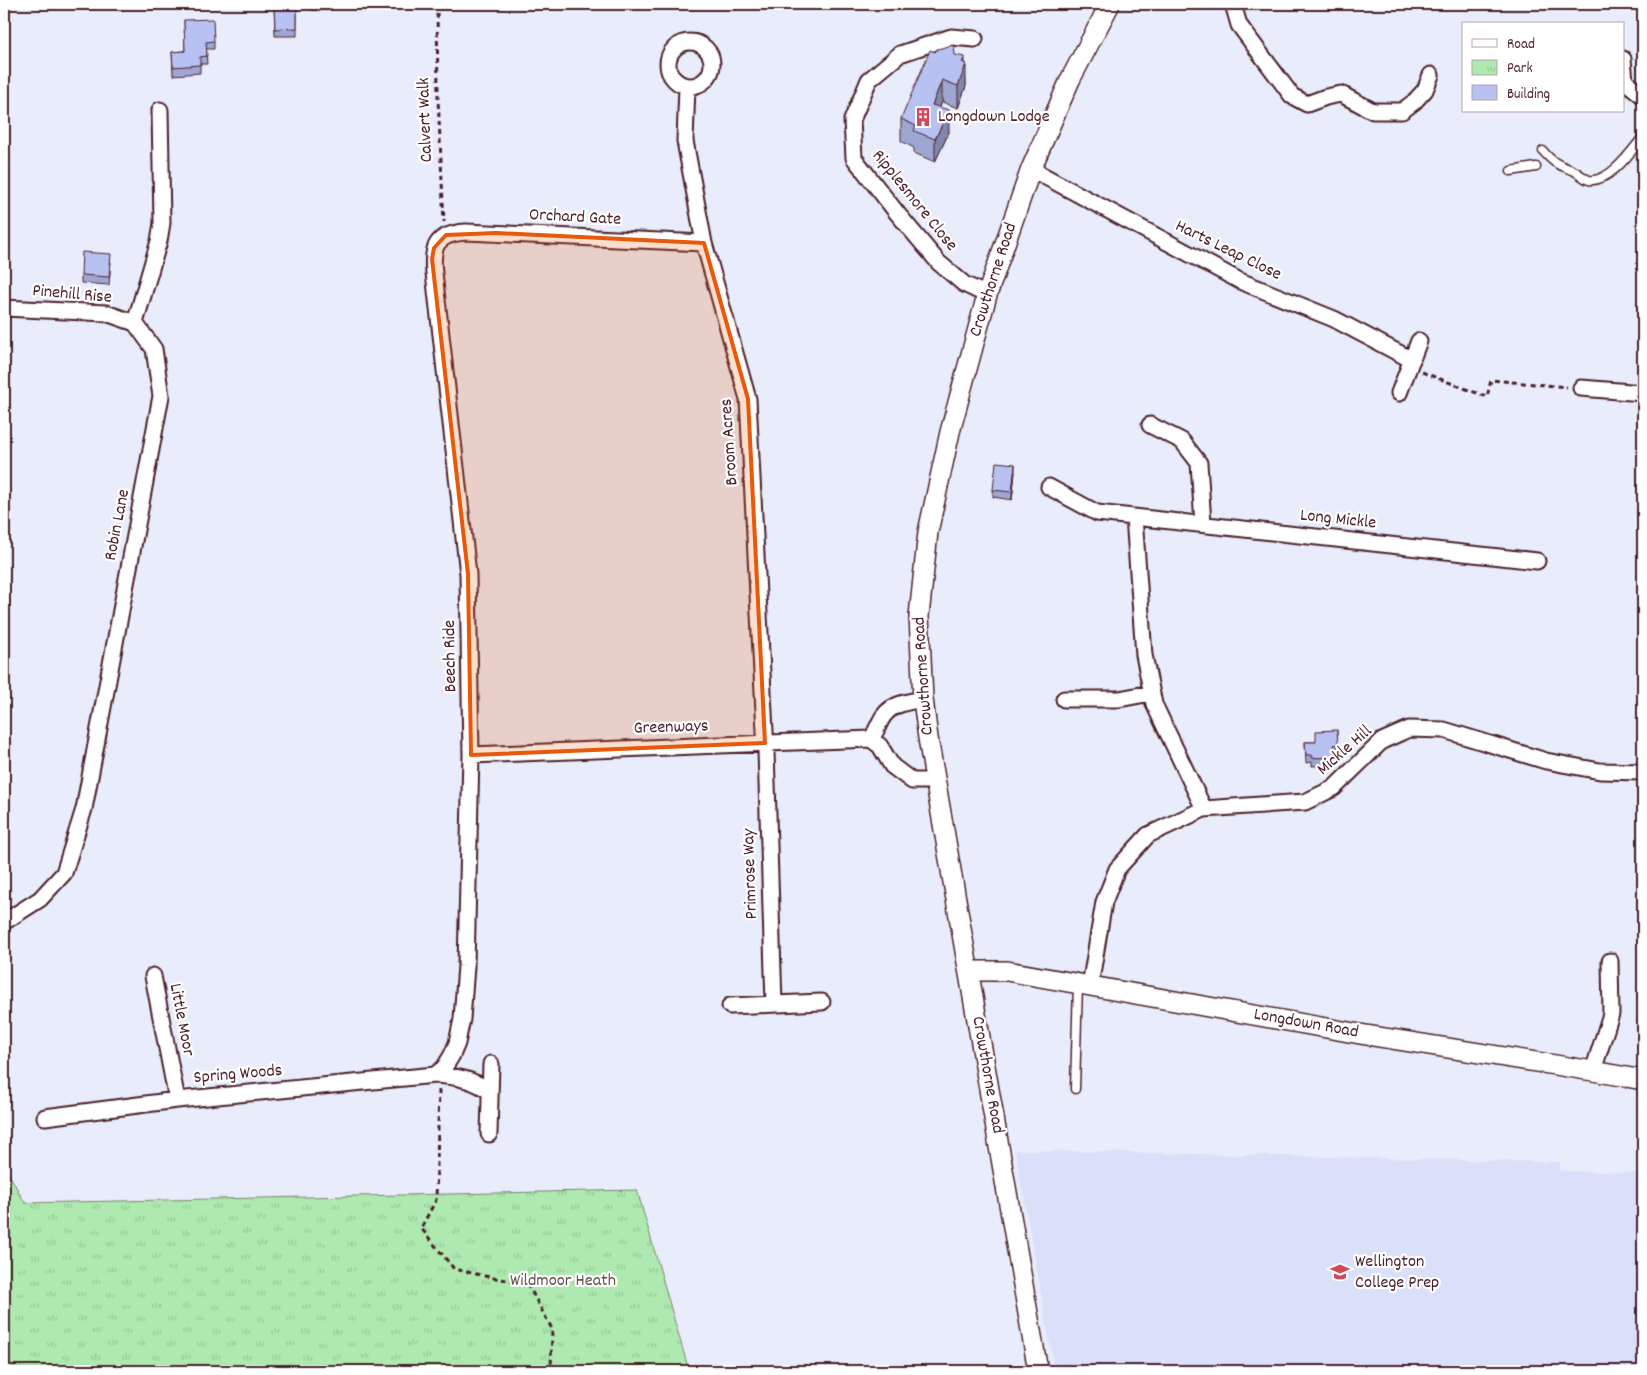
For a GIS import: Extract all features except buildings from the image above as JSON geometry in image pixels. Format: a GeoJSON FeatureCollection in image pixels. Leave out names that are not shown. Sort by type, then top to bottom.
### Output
{"type":"FeatureCollection","features":[{"type":"Feature","properties":{"kind":"street","name":"Crowthorne Road"},"geometry":{"type":"LineString","coordinates":[[1038,1371],[935,780],[923,699],[919,616],[928,532],[950,432],[987,295],[1031,169],[1070,80],[1110,4]]}},
{"type":"Feature","properties":{"kind":"street"},"geometry":{"type":"LineString","coordinates":[[1233,4],[1239,25],[1292,96],[1306,111],[1326,96],[1341,94],[1373,110],[1402,111],[1425,90],[1431,75]]}},
{"type":"Feature","properties":{"kind":"street","name":"Ripplesmore Close"},"geometry":{"type":"LineString","coordinates":[[975,39],[951,37],[900,54],[869,80],[852,120],[854,158],[860,166],[940,264],[964,284],[987,295]]}},
{"type":"Feature","properties":{"kind":"street"},"geometry":{"type":"LineString","coordinates":[[1624,70],[1625,80],[1643,96]]}},
{"type":"Feature","properties":{"kind":"street","name":"Broom Acres"},"geometry":{"type":"LineString","coordinates":[[687,86],[685,141],[704,243],[748,399],[764,743]]}},
{"type":"Feature","properties":{"kind":"street"},"geometry":{"type":"LineString","coordinates":[[135,324],[159,241],[162,223],[160,110]]}},
{"type":"Feature","properties":{"kind":"street","name":"Harts Leap Close"},"geometry":{"type":"LineString","coordinates":[[1031,169],[1240,281],[1334,319],[1410,364]]}},
{"type":"Feature","properties":{"kind":"street","name":"Orchard Gate"},"geometry":{"type":"LineString","coordinates":[[446,235],[466,232],[704,243]]}},
{"type":"Feature","properties":{"kind":"street","name":"Beech Ride"},"geometry":{"type":"LineString","coordinates":[[435,1075],[444,1068],[452,1055],[457,1043],[462,1019],[466,966],[472,756],[468,574],[432,258],[434,248],[446,235]]}},
{"type":"Feature","properties":{"kind":"street","name":"Pinehill Rise"},"geometry":{"type":"LineString","coordinates":[[4,308],[106,313],[135,324]]}},
{"type":"Feature","properties":{"kind":"street","name":"Robin Lane"},"geometry":{"type":"LineString","coordinates":[[4,922],[40,899],[64,872],[84,809],[161,396],[154,349],[135,324]]}},
{"type":"Feature","properties":{"kind":"street"},"geometry":{"type":"LineString","coordinates":[[1399,393],[1419,341]]}},
{"type":"Feature","properties":{"kind":"street"},"geometry":{"type":"LineString","coordinates":[[1580,388],[1643,393]]}},
{"type":"Feature","properties":{"kind":"street"},"geometry":{"type":"LineString","coordinates":[[1150,425],[1182,441],[1199,463],[1203,524]]}},
{"type":"Feature","properties":{"kind":"street","name":"Long Mickle"},"geometry":{"type":"LineString","coordinates":[[1050,487],[1097,513],[1537,561]]}},
{"type":"Feature","properties":{"kind":"street"},"geometry":{"type":"LineString","coordinates":[[1134,517],[1144,655],[1151,692],[1154,704],[1204,809]]}},
{"type":"Feature","properties":{"kind":"street"},"geometry":{"type":"LineString","coordinates":[[1064,699],[1119,699],[1151,692]]}},
{"type":"Feature","properties":{"kind":"street"},"geometry":{"type":"LineString","coordinates":[[923,699],[899,703],[890,709],[880,720],[871,740],[880,746],[892,766],[912,781],[935,780]]}},
{"type":"Feature","properties":{"kind":"street","name":"Mickle Hill"},"geometry":{"type":"LineString","coordinates":[[1084,985],[1104,902],[1117,869],[1148,835],[1204,809],[1306,802],[1334,788],[1382,740],[1409,729],[1444,730],[1546,762],[1600,771],[1643,772]]}},
{"type":"Feature","properties":{"kind":"street","name":"Greenways"},"geometry":{"type":"LineString","coordinates":[[472,756],[871,740]]}},
{"type":"Feature","properties":{"kind":"street","name":"Primrose Way"},"geometry":{"type":"LineString","coordinates":[[764,743],[774,1004]]}},
{"type":"Feature","properties":{"kind":"street"},"geometry":{"type":"LineString","coordinates":[[1593,1071],[1611,1014],[1610,961]]}},
{"type":"Feature","properties":{"kind":"street","name":"Longdown Road"},"geometry":{"type":"LineString","coordinates":[[969,971],[1007,971],[1360,1034],[1643,1080]]}},
{"type":"Feature","properties":{"kind":"street","name":"Little Moor"},"geometry":{"type":"LineString","coordinates":[[153,976],[177,1100]]}},
{"type":"Feature","properties":{"kind":"street"},"geometry":{"type":"LineString","coordinates":[[730,1006],[822,1002]]}},
{"type":"Feature","properties":{"kind":"street"},"geometry":{"type":"LineString","coordinates":[[452,1055],[461,1078]]}},
{"type":"Feature","properties":{"kind":"street"},"geometry":{"type":"LineString","coordinates":[[489,1134],[491,1064]]}},
{"type":"Feature","properties":{"kind":"street","name":"Spring Woods"},"geometry":{"type":"LineString","coordinates":[[45,1117],[177,1100],[435,1075],[461,1078],[483,1086],[490,1092]]}},
{"type":"Feature","properties":{"kind":"lane"},"geometry":{"type":"LineString","coordinates":[[1543,151],[1558,166],[1575,172],[1589,180],[1600,178],[1613,171],[1643,136]]}},
{"type":"Feature","properties":{"kind":"lane"},"geometry":{"type":"LineString","coordinates":[[1511,171],[1536,167]]}},
{"type":"Feature","properties":{"kind":"lane"},"geometry":{"type":"LineString","coordinates":[[1075,1089],[1084,985]]}},
{"type":"Feature","properties":{"kind":"path","name":"Calvert Walk"},"geometry":{"type":"LineString","coordinates":[[437,4],[438,98],[446,235]]}},
{"type":"Feature","properties":{"kind":"path"},"geometry":{"type":"LineString","coordinates":[[1410,364],[1487,397],[1491,380],[1580,388]]}},
{"type":"Feature","properties":{"kind":"path"},"geometry":{"type":"LineString","coordinates":[[435,1075],[439,1086],[436,1200],[421,1228],[454,1269],[527,1283],[552,1329],[551,1371]]}},
{"type":"Feature","properties":{"kind":"highlighted area"},"geometry":{"type":"Polygon","coordinates":[[[496,233],[704,243],[748,399],[765,743],[471,755],[468,574],[432,259],[434,248],[446,235],[496,233]]]}},
{"type":"Feature","properties":{"kind":"shaded area","name":"Wellington College Prep"},"geometry":{"type":"Polygon","coordinates":[[[1015,1150],[1560,1162],[1560,1171],[1643,1173],[1643,1371],[1055,1371],[1015,1150]]]}},
{"type":"Feature","properties":{"kind":"green space","name":"Wildmoor Heath"},"geometry":{"type":"Polygon","coordinates":[[[4,1165],[25,1203],[637,1190],[689,1371],[4,1371],[4,1165]]]}},
{"type":"Feature","properties":{"kind":"place","name":"Longdown Lodge"},"geometry":{"type":"Point","coordinates":[923,117]}},
{"type":"Feature","properties":{"kind":"place","name":"Wellington College Prep"},"geometry":{"type":"Point","coordinates":[1340,1272]}}]}
